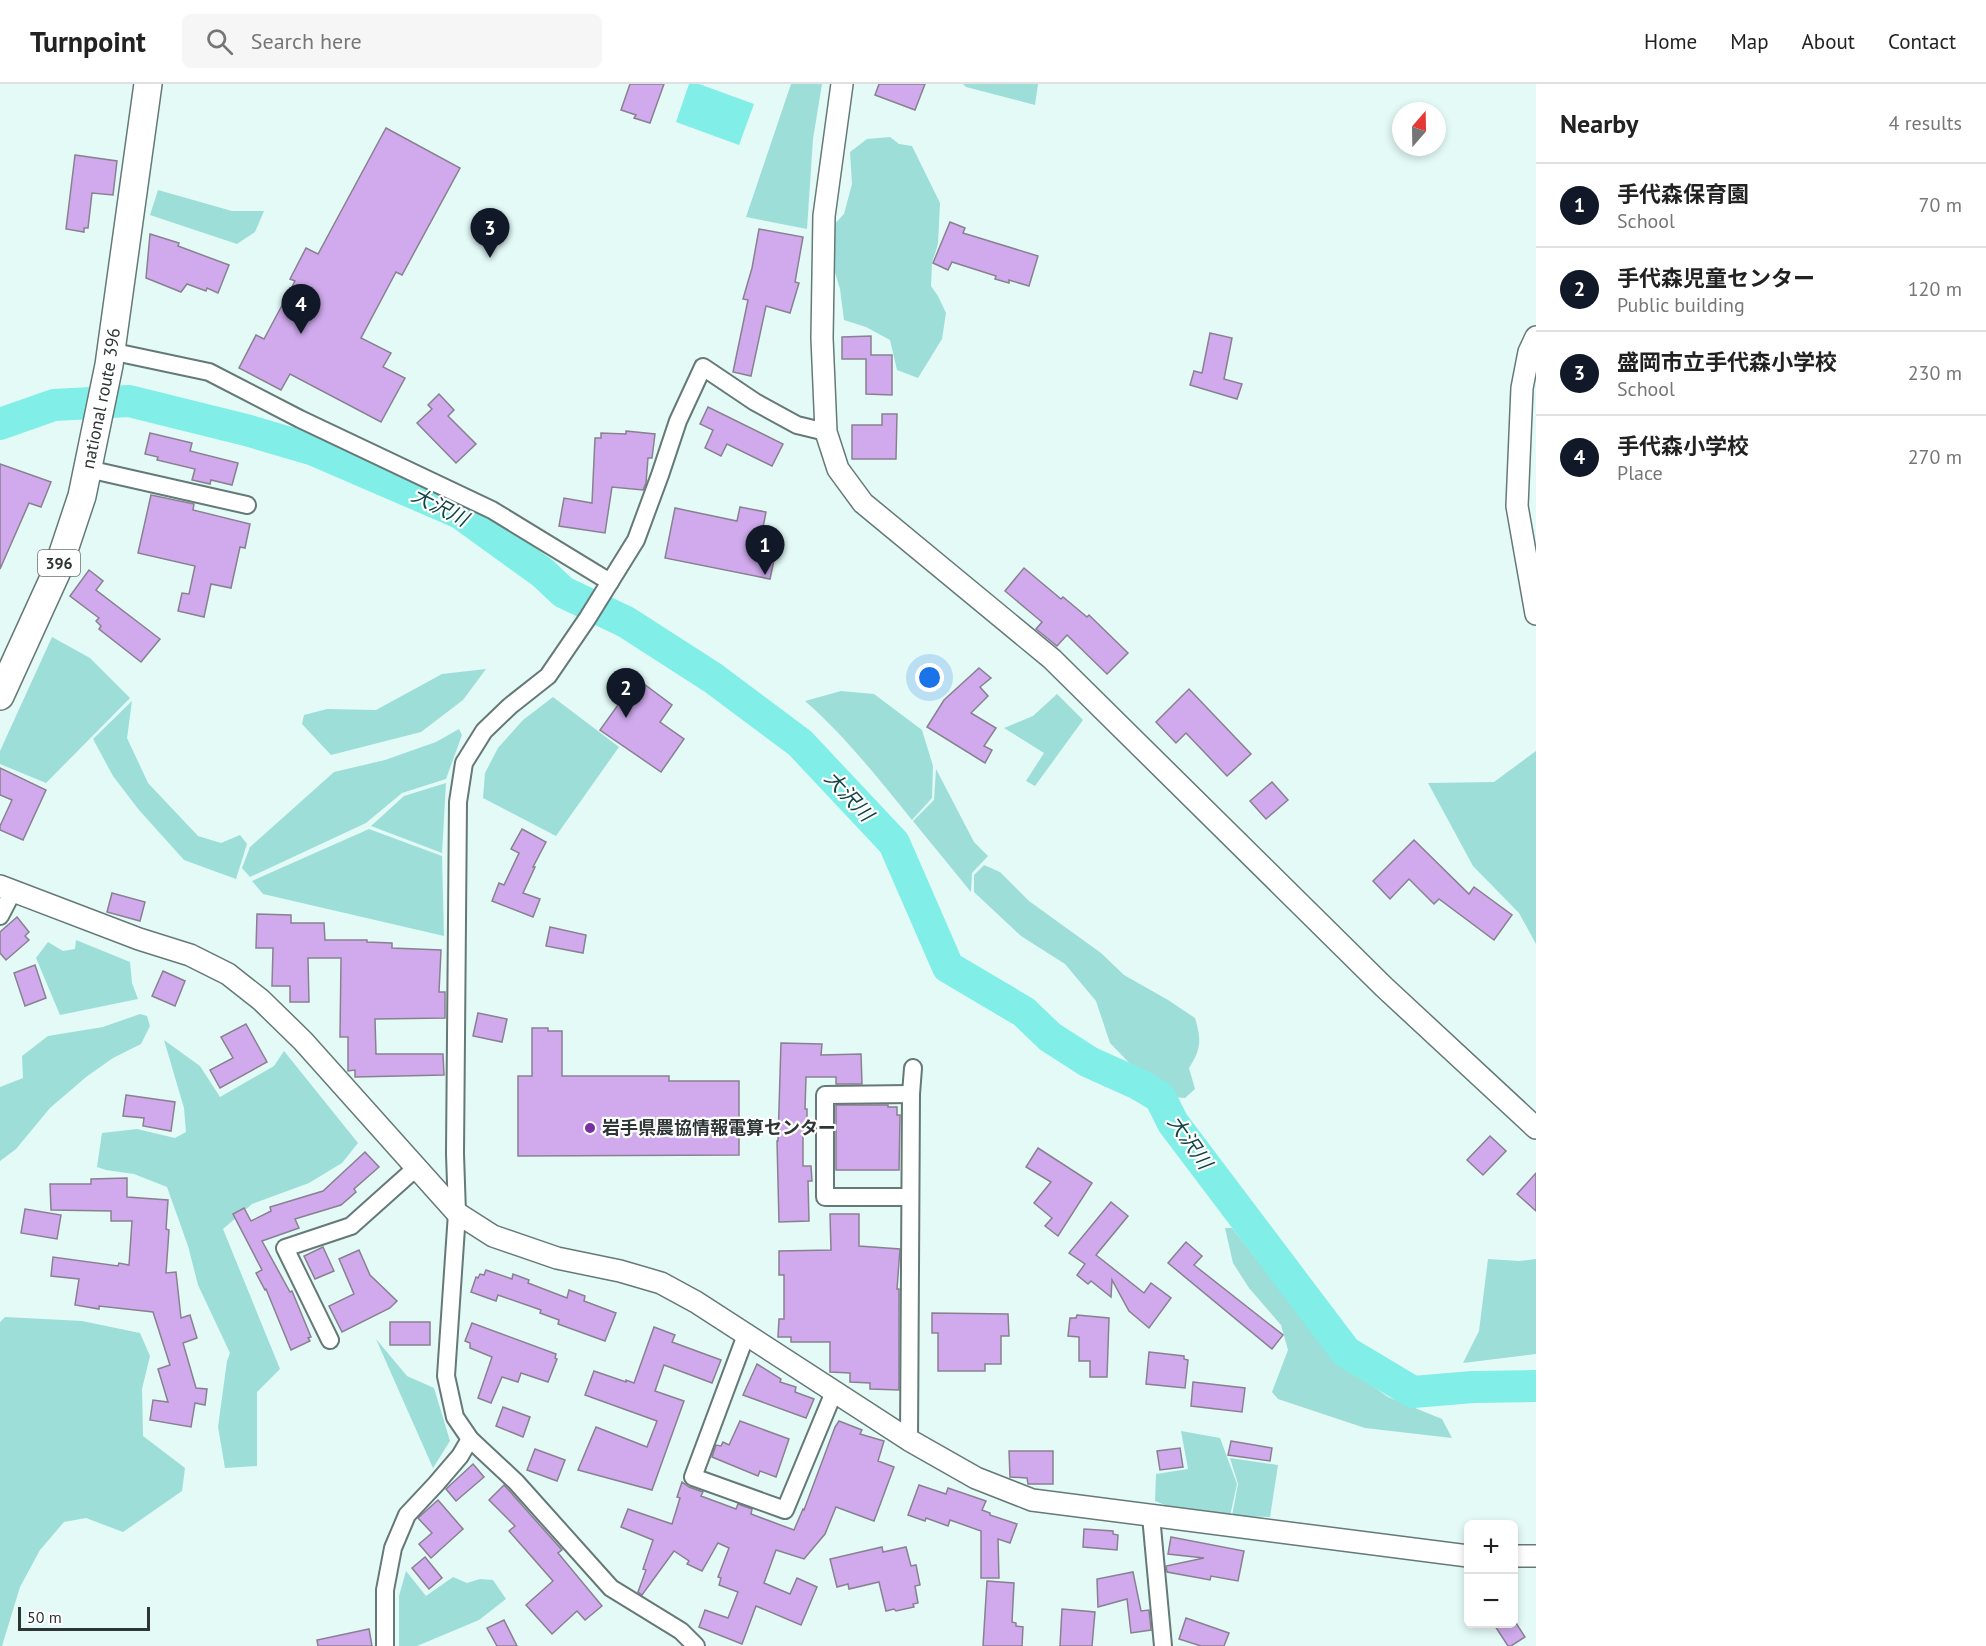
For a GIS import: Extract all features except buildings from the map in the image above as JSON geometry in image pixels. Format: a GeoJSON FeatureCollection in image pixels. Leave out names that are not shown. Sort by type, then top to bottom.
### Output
{"type":"FeatureCollection","features":[{"type":"Feature","properties":{"kind":"highway","name":"national route 396"},"geometry":{"type":"LineString","coordinates":[[0,696],[57,571],[82,496],[110,358],[148,84]]}},
{"type":"Feature","properties":{"kind":"street"},"geometry":{"type":"LineString","coordinates":[[842,84],[824,216],[822,338],[826,432],[838,469],[863,503],[1052,659],[1384,987],[1536,1128]]}},
{"type":"Feature","properties":{"kind":"street"},"geometry":{"type":"LineString","coordinates":[[1536,337],[1521,388],[1517,506],[1536,614]]}},
{"type":"Feature","properties":{"kind":"street"},"geometry":{"type":"LineString","coordinates":[[110,358],[209,372],[300,419],[492,510],[608,586]]}},
{"type":"Feature","properties":{"kind":"street"},"geometry":{"type":"LineString","coordinates":[[696,1646],[681,1631],[611,1588],[516,1482],[470,1439],[455,1417],[446,1376],[458,1213],[455,1154],[458,802],[464,763],[484,731],[510,706],[548,676],[636,540],[678,421],[703,367],[755,402],[797,425],[826,432]]}},
{"type":"Feature","properties":{"kind":"street"},"geometry":{"type":"LineString","coordinates":[[88,469],[247,505]]}},
{"type":"Feature","properties":{"kind":"street"},"geometry":{"type":"LineString","coordinates":[[0,916],[7,889],[139,939],[190,955],[228,974],[261,999],[303,1041],[458,1213],[493,1236],[557,1258],[620,1271],[661,1283],[696,1302],[909,1440],[976,1478],[1032,1500],[1464,1555]]}},
{"type":"Feature","properties":{"kind":"street"},"geometry":{"type":"LineString","coordinates":[[909,1440],[913,1068]]}},
{"type":"Feature","properties":{"kind":"street"},"geometry":{"type":"LineString","coordinates":[[910,1197],[825,1197],[825,1095],[911,1094]]}},
{"type":"Feature","properties":{"kind":"street"},"geometry":{"type":"LineString","coordinates":[[330,1340],[285,1248],[351,1226],[417,1167]]}},
{"type":"Feature","properties":{"kind":"street"},"geometry":{"type":"LineString","coordinates":[[746,1335],[693,1477],[785,1510],[834,1392]]}},
{"type":"Feature","properties":{"kind":"street"},"geometry":{"type":"LineString","coordinates":[[385,1646],[385,1590],[393,1548],[407,1515],[460,1456],[470,1439]]}},
{"type":"Feature","properties":{"kind":"street"},"geometry":{"type":"LineString","coordinates":[[1150,1516],[1162,1646]]}},
{"type":"Feature","properties":{"kind":"street"},"geometry":{"type":"LineString","coordinates":[[1518,1556],[1536,1556]]}},
{"type":"Feature","properties":{"kind":"shaded area"},"geometry":{"type":"Polygon","coordinates":[[[689,84],[699,84],[754,104],[739,145],[676,122],[689,84]]]}},
{"type":"Feature","properties":{"kind":"shaded area"},"geometry":{"type":"Polygon","coordinates":[[[791,84],[822,84],[813,139],[807,229],[746,217],[791,84]]]}},
{"type":"Feature","properties":{"kind":"shaded area"},"geometry":{"type":"Polygon","coordinates":[[[963,84],[1038,84],[1035,105],[966,87],[963,84]]]}},
{"type":"Feature","properties":{"kind":"shaded area"},"geometry":{"type":"Polygon","coordinates":[[[890,137],[899,144],[912,146],[940,203],[938,244],[932,263],[931,286],[946,313],[942,339],[918,378],[897,370],[890,340],[866,327],[844,320],[840,289],[830,256],[830,229],[844,214],[852,184],[850,152],[867,139],[890,137]]]}},
{"type":"Feature","properties":{"kind":"shaded area"},"geometry":{"type":"Polygon","coordinates":[[[158,190],[232,211],[264,211],[255,232],[237,244],[150,215],[158,190]]]}},
{"type":"Feature","properties":{"kind":"shaded area"},"geometry":{"type":"Polygon","coordinates":[[[52,637],[90,658],[130,698],[46,783],[0,764],[0,751],[52,637]]]}},
{"type":"Feature","properties":{"kind":"shaded area"},"geometry":{"type":"Polygon","coordinates":[[[486,669],[463,700],[421,732],[331,755],[302,724],[304,715],[327,709],[376,710],[442,674],[486,669]]]}},
{"type":"Feature","properties":{"kind":"shaded area"},"geometry":{"type":"Polygon","coordinates":[[[841,691],[874,694],[922,730],[933,766],[932,798],[912,820],[874,773],[820,714],[805,701],[841,691]]]}},
{"type":"Feature","properties":{"kind":"shaded area"},"geometry":{"type":"Polygon","coordinates":[[[1057,694],[1083,720],[1035,786],[1026,781],[1044,753],[1004,728],[1033,716],[1057,694]]]}},
{"type":"Feature","properties":{"kind":"shaded area"},"geometry":{"type":"Polygon","coordinates":[[[553,697],[619,747],[556,836],[483,798],[485,773],[498,748],[523,720],[553,697]]]}},
{"type":"Feature","properties":{"kind":"shaded area"},"geometry":{"type":"Polygon","coordinates":[[[132,701],[127,738],[148,783],[198,836],[221,843],[240,835],[247,844],[236,879],[184,860],[139,810],[113,776],[93,739],[132,701]]]}},
{"type":"Feature","properties":{"kind":"shaded area"},"geometry":{"type":"Polygon","coordinates":[[[459,729],[462,735],[446,779],[402,793],[366,823],[250,877],[242,868],[250,847],[334,772],[385,760],[436,742],[459,729]]]}},
{"type":"Feature","properties":{"kind":"shaded area"},"geometry":{"type":"Polygon","coordinates":[[[1536,751],[1536,944],[1519,913],[1473,866],[1428,783],[1494,782],[1536,751]]]}},
{"type":"Feature","properties":{"kind":"shaded area"},"geometry":{"type":"Polygon","coordinates":[[[936,769],[974,842],[988,856],[972,873],[971,892],[913,821],[934,800],[936,769]]]}},
{"type":"Feature","properties":{"kind":"shaded area"},"geometry":{"type":"Polygon","coordinates":[[[446,783],[442,853],[371,826],[404,796],[446,783]]]}},
{"type":"Feature","properties":{"kind":"shaded area"},"geometry":{"type":"Polygon","coordinates":[[[369,829],[442,856],[444,936],[263,894],[252,881],[369,829]]]}},
{"type":"Feature","properties":{"kind":"shaded area"},"geometry":{"type":"Polygon","coordinates":[[[984,865],[1000,872],[1029,901],[1101,953],[1124,975],[1195,1018],[1199,1043],[1189,1068],[1195,1089],[1185,1098],[1174,1097],[1139,1073],[1110,1043],[1096,1001],[1065,964],[1021,936],[974,892],[974,875],[984,865]]]}},
{"type":"Feature","properties":{"kind":"shaded area"},"geometry":{"type":"Polygon","coordinates":[[[76,940],[130,962],[132,983],[138,999],[60,1015],[36,958],[48,942],[63,951],[75,949],[76,940]]]}},
{"type":"Feature","properties":{"kind":"shaded area"},"geometry":{"type":"Polygon","coordinates":[[[140,1014],[147,1016],[150,1026],[141,1044],[113,1058],[86,1077],[50,1108],[16,1149],[0,1161],[0,1087],[23,1078],[22,1056],[48,1036],[103,1027],[140,1014]]]}},
{"type":"Feature","properties":{"kind":"shaded area"},"geometry":{"type":"Polygon","coordinates":[[[164,1040],[200,1066],[220,1097],[274,1066],[284,1051],[358,1143],[342,1163],[309,1183],[252,1204],[223,1229],[280,1369],[257,1392],[257,1466],[225,1468],[218,1427],[230,1353],[198,1285],[188,1246],[167,1187],[134,1174],[97,1167],[102,1133],[137,1129],[175,1138],[186,1132],[184,1108],[164,1040]]]}},
{"type":"Feature","properties":{"kind":"shaded area"},"geometry":{"type":"Polygon","coordinates":[[[1225,1228],[1232,1228],[1336,1360],[1388,1397],[1442,1419],[1452,1438],[1365,1428],[1278,1399],[1272,1392],[1288,1350],[1281,1325],[1249,1288],[1233,1263],[1225,1228]]]}},
{"type":"Feature","properties":{"kind":"shaded area"},"geometry":{"type":"Polygon","coordinates":[[[1488,1259],[1519,1261],[1536,1259],[1536,1354],[1463,1363],[1479,1331],[1488,1259]]]}},
{"type":"Feature","properties":{"kind":"shaded area"},"geometry":{"type":"Polygon","coordinates":[[[5,1317],[82,1321],[140,1333],[150,1356],[142,1389],[143,1436],[185,1468],[182,1491],[123,1532],[86,1518],[64,1522],[40,1550],[20,1587],[2,1646],[0,1646],[0,1322],[5,1317]]]}},
{"type":"Feature","properties":{"kind":"shaded area"},"geometry":{"type":"Polygon","coordinates":[[[376,1339],[407,1376],[434,1388],[450,1441],[433,1468],[376,1339]]]}},
{"type":"Feature","properties":{"kind":"shaded area"},"geometry":{"type":"Polygon","coordinates":[[[1181,1431],[1220,1438],[1237,1484],[1230,1516],[1180,1511],[1155,1501],[1156,1474],[1188,1469],[1181,1431]]]}},
{"type":"Feature","properties":{"kind":"shaded area"},"geometry":{"type":"Polygon","coordinates":[[[1230,1458],[1278,1465],[1270,1517],[1232,1516],[1238,1484],[1230,1458]]]}},
{"type":"Feature","properties":{"kind":"shaded area"},"geometry":{"type":"Polygon","coordinates":[[[406,1571],[426,1596],[453,1577],[467,1583],[480,1579],[493,1580],[506,1599],[479,1620],[417,1646],[399,1646],[399,1596],[406,1571]]]}},
{"type":"Feature","properties":{"kind":"waterway","name":"大沢川"},"geometry":{"type":"LineString","coordinates":[[0,424],[54,405],[129,401],[246,430],[314,450],[460,513],[543,573],[563,592],[626,622],[713,678],[800,743],[894,843],[948,967],[1024,1012],[1050,1037],[1089,1062],[1138,1084],[1160,1097],[1173,1123],[1346,1352],[1413,1392],[1473,1387],[1536,1386]]}},
{"type":"Feature","properties":{"kind":"place","name":"盛岡市立手代森小学校"},"geometry":{"type":"Point","coordinates":[490,258]}},
{"type":"Feature","properties":{"kind":"place","name":"手代森小学校"},"geometry":{"type":"Point","coordinates":[301,334]}},
{"type":"Feature","properties":{"kind":"place","name":"手代森保育園"},"geometry":{"type":"Point","coordinates":[765,575]}},
{"type":"Feature","properties":{"kind":"place","name":"手代森児童センター"},"geometry":{"type":"Point","coordinates":[626,718]}},
{"type":"Feature","properties":{"kind":"place","name":"岩手県農協情報電算センター"},"geometry":{"type":"Point","coordinates":[590,1128]}}]}
